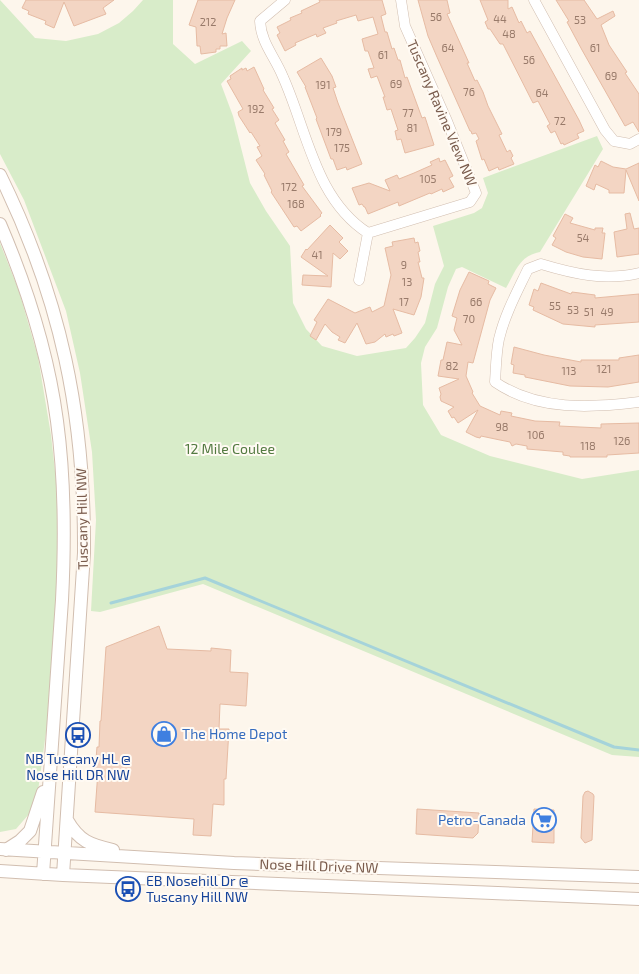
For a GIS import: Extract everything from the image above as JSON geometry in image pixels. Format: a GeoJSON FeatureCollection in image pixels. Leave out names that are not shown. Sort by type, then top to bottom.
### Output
{"type":"FeatureCollection","features":[{"type":"Feature","properties":{"kind":"street"},"geometry":{"type":"LineString","coordinates":[[285,0],[260,21],[261,34],[283,77],[319,174],[344,214],[354,224],[368,233],[359,280]]}},
{"type":"Feature","properties":{"kind":"street","name":"Tuscany Ravine View NW"},"geometry":{"type":"LineString","coordinates":[[368,233],[470,202],[476,193],[405,26],[401,0]]}},
{"type":"Feature","properties":{"kind":"street"},"geometry":{"type":"LineString","coordinates":[[534,0],[605,130],[614,141],[630,144],[639,139]]}},
{"type":"Feature","properties":{"kind":"street","name":"Tuscany Hill NW"},"geometry":{"type":"LineString","coordinates":[[0,175],[19,213],[53,308],[68,366],[80,447],[84,553],[63,875]]}},
{"type":"Feature","properties":{"kind":"street","name":"Tuscany Hill NW"},"geometry":{"type":"LineString","coordinates":[[0,224],[26,287],[36,322],[58,421],[63,493],[64,556],[43,874]]}},
{"type":"Feature","properties":{"kind":"street"},"geometry":{"type":"LineString","coordinates":[[639,273],[599,277],[571,273],[541,264],[528,269],[512,300],[502,327],[497,352],[495,382],[507,391],[552,403],[595,406],[639,402]]}},
{"type":"Feature","properties":{"kind":"street"},"geometry":{"type":"LineString","coordinates":[[3,849],[20,842],[30,831],[50,763]]}},
{"type":"Feature","properties":{"kind":"street"},"geometry":{"type":"LineString","coordinates":[[67,820],[75,833],[94,846],[174,860]]}},
{"type":"Feature","properties":{"kind":"street","name":"Nose Hill Drive NW"},"geometry":{"type":"LineString","coordinates":[[3,849],[174,860],[639,877]]}},
{"type":"Feature","properties":{"kind":"street","name":"Nose Hill Drive NW"},"geometry":{"type":"LineString","coordinates":[[0,870],[63,875],[639,899]]}},
{"type":"Feature","properties":{"kind":"green space","name":"12 Mile Coulee"},"geometry":{"type":"Polygon","coordinates":[[[0,0],[35,38],[66,41],[98,34],[119,23],[143,0],[173,0],[173,44],[195,64],[242,41],[251,51],[221,84],[233,116],[250,183],[266,211],[290,246],[293,303],[306,329],[322,346],[357,356],[406,348],[415,338],[425,323],[435,284],[444,266],[433,226],[474,213],[482,208],[488,193],[483,178],[597,136],[603,149],[540,252],[527,257],[519,265],[506,288],[462,267],[456,269],[448,287],[437,328],[425,347],[421,363],[423,405],[441,435],[490,456],[582,479],[639,470],[639,757],[612,755],[203,584],[100,612],[91,611],[96,520],[92,452],[80,373],[66,311],[24,200],[0,154],[0,0]]]}},
{"type":"Feature","properties":{"kind":"green space"},"geometry":{"type":"Polygon","coordinates":[[[0,243],[19,291],[38,357],[51,435],[59,531],[47,725],[36,806],[16,829],[0,832],[0,243]]]}},
{"type":"Feature","properties":{"kind":"building"},"geometry":{"type":"Polygon","coordinates":[[[26,0],[114,0],[103,8],[106,14],[74,26],[64,2],[54,28],[45,24],[46,21],[28,14],[29,11],[22,8],[26,0]]]}},
{"type":"Feature","properties":{"kind":"building"},"geometry":{"type":"Polygon","coordinates":[[[198,0],[235,0],[222,34],[226,33],[227,46],[220,46],[220,49],[216,49],[216,52],[201,54],[200,46],[197,46],[196,27],[189,25],[198,0]]]}},
{"type":"Feature","properties":{"kind":"building"},"geometry":{"type":"Polygon","coordinates":[[[319,0],[382,0],[386,14],[381,16],[385,32],[387,32],[392,49],[394,48],[398,60],[400,60],[405,78],[407,77],[422,118],[425,117],[434,145],[405,153],[401,139],[397,140],[395,131],[398,130],[391,109],[387,110],[383,97],[385,97],[377,76],[371,78],[368,69],[374,68],[368,51],[365,51],[362,39],[378,34],[373,17],[358,21],[356,15],[336,21],[337,23],[323,28],[326,33],[317,37],[316,34],[295,43],[296,45],[285,51],[277,35],[280,33],[277,27],[291,20],[290,18],[302,13],[301,11],[320,2],[319,0]]]}},
{"type":"Feature","properties":{"kind":"building"},"geometry":{"type":"Polygon","coordinates":[[[418,0],[447,0],[450,13],[447,14],[469,63],[467,63],[475,81],[477,80],[483,92],[502,134],[499,135],[507,152],[510,150],[513,156],[511,158],[514,164],[499,170],[498,167],[489,171],[484,159],[482,160],[476,141],[479,139],[476,133],[472,134],[470,131],[437,57],[428,36],[418,0]]]}},
{"type":"Feature","properties":{"kind":"building"},"geometry":{"type":"Polygon","coordinates":[[[480,0],[508,0],[508,9],[512,7],[519,23],[521,21],[527,33],[530,31],[579,120],[584,131],[577,134],[579,138],[564,145],[563,143],[561,144],[555,131],[551,133],[547,126],[550,124],[538,101],[533,103],[503,44],[500,44],[490,29],[488,29],[485,22],[488,20],[480,0]]]}},
{"type":"Feature","properties":{"kind":"building"},"geometry":{"type":"Polygon","coordinates":[[[556,0],[584,0],[597,19],[613,11],[615,16],[601,25],[609,45],[639,94],[639,132],[633,122],[625,126],[556,0]]]}},
{"type":"Feature","properties":{"kind":"building"},"geometry":{"type":"Polygon","coordinates":[[[321,58],[332,76],[336,87],[333,88],[338,103],[362,164],[347,170],[346,167],[337,170],[333,159],[331,159],[306,87],[297,72],[321,58]]]}},
{"type":"Feature","properties":{"kind":"building"},"geometry":{"type":"Polygon","coordinates":[[[254,67],[263,90],[279,120],[275,123],[285,140],[283,141],[289,152],[286,154],[304,185],[302,186],[322,213],[321,216],[301,231],[297,226],[294,227],[271,192],[265,174],[256,160],[262,156],[257,147],[260,146],[239,116],[238,112],[243,109],[227,81],[231,79],[230,76],[242,68],[242,70],[246,68],[247,71],[254,67]]]}},
{"type":"Feature","properties":{"kind":"building"},"geometry":{"type":"Polygon","coordinates":[[[439,158],[440,162],[445,160],[453,176],[449,178],[454,187],[443,192],[442,189],[430,193],[399,206],[398,202],[368,214],[362,204],[359,205],[352,188],[369,183],[390,191],[385,180],[397,175],[399,179],[414,173],[432,165],[430,162],[439,158]]]}},
{"type":"Feature","properties":{"kind":"building"},"geometry":{"type":"Polygon","coordinates":[[[601,161],[613,167],[626,169],[639,163],[639,201],[626,170],[624,193],[609,193],[609,190],[596,184],[594,190],[586,186],[595,165],[598,167],[601,161]]]}},
{"type":"Feature","properties":{"kind":"building"},"geometry":{"type":"Polygon","coordinates":[[[630,213],[634,229],[639,228],[639,254],[617,257],[614,232],[627,229],[625,214],[630,213]]]}},
{"type":"Feature","properties":{"kind":"building"},"geometry":{"type":"Polygon","coordinates":[[[565,214],[573,218],[570,223],[595,230],[595,228],[603,228],[602,233],[605,233],[602,259],[583,257],[552,245],[556,238],[553,236],[565,214]]]}},
{"type":"Feature","properties":{"kind":"building"},"geometry":{"type":"Polygon","coordinates":[[[330,225],[343,238],[339,242],[348,251],[340,259],[333,253],[331,287],[302,285],[303,275],[328,276],[301,257],[306,249],[330,225]]]}},
{"type":"Feature","properties":{"kind":"building"},"geometry":{"type":"Polygon","coordinates":[[[414,238],[415,243],[418,242],[420,262],[418,262],[422,278],[424,278],[421,297],[414,315],[393,309],[402,333],[386,337],[385,334],[375,342],[366,344],[357,323],[345,343],[338,340],[340,337],[325,324],[316,340],[310,336],[317,322],[314,320],[328,299],[355,313],[370,307],[372,312],[384,306],[391,275],[385,248],[393,246],[392,242],[414,238]]]}},
{"type":"Feature","properties":{"kind":"building"},"geometry":{"type":"Polygon","coordinates":[[[469,272],[489,281],[488,284],[496,288],[490,300],[473,363],[468,362],[466,376],[472,393],[480,406],[500,415],[501,411],[512,413],[511,416],[535,421],[560,422],[559,426],[601,428],[601,424],[639,423],[639,453],[607,455],[607,457],[570,457],[563,455],[563,452],[527,449],[527,446],[516,444],[512,446],[510,442],[481,436],[480,438],[466,432],[478,410],[458,423],[454,417],[452,418],[448,411],[454,407],[441,401],[439,388],[459,379],[438,376],[447,342],[462,345],[454,330],[457,318],[452,316],[460,290],[469,272]]]}},
{"type":"Feature","properties":{"kind":"building"},"geometry":{"type":"Polygon","coordinates":[[[541,283],[571,294],[572,292],[595,295],[595,298],[639,294],[639,322],[595,325],[595,327],[563,324],[533,310],[534,307],[529,305],[534,289],[538,291],[541,283]]]}},
{"type":"Feature","properties":{"kind":"building"},"geometry":{"type":"Polygon","coordinates":[[[514,347],[581,362],[581,360],[619,360],[619,358],[639,355],[639,382],[608,387],[570,386],[525,377],[525,375],[513,373],[514,365],[511,364],[514,347]]]}},
{"type":"Feature","properties":{"kind":"building","name":"The Home Depot"},"geometry":{"type":"Polygon","coordinates":[[[159,626],[167,649],[211,651],[211,648],[231,650],[230,672],[248,673],[246,706],[220,704],[219,729],[229,729],[226,779],[224,779],[224,805],[213,804],[211,836],[193,835],[194,819],[95,812],[98,771],[95,771],[97,747],[99,747],[106,647],[159,626]]]}},
{"type":"Feature","properties":{"kind":"building"},"geometry":{"type":"Polygon","coordinates":[[[588,791],[594,796],[592,840],[585,843],[581,838],[583,796],[588,791]]]}},
{"type":"Feature","properties":{"kind":"building"},"geometry":{"type":"Polygon","coordinates":[[[417,809],[479,813],[478,833],[473,838],[416,834],[417,809]]]}},
{"type":"Feature","properties":{"kind":"building","name":"Petro-Canada"},"geometry":{"type":"Polygon","coordinates":[[[534,809],[554,810],[554,843],[532,842],[534,809]]]}},
{"type":"Feature","properties":{"kind":"waterway"},"geometry":{"type":"LineString","coordinates":[[111,603],[205,578],[614,747],[639,750]]}},
{"type":"Feature","properties":{"kind":"place","name":"The Home Depot"},"geometry":{"type":"Point","coordinates":[164,734]}},
{"type":"Feature","properties":{"kind":"place","name":"NB Tuscany HL @ Nose Hill DR NW"},"geometry":{"type":"Point","coordinates":[78,735]}},
{"type":"Feature","properties":{"kind":"place","name":"Petro-Canada"},"geometry":{"type":"Point","coordinates":[544,820]}},
{"type":"Feature","properties":{"kind":"place","name":"EB Nosehill Dr @ Tuscany Hill NW"},"geometry":{"type":"Point","coordinates":[128,889]}}]}
